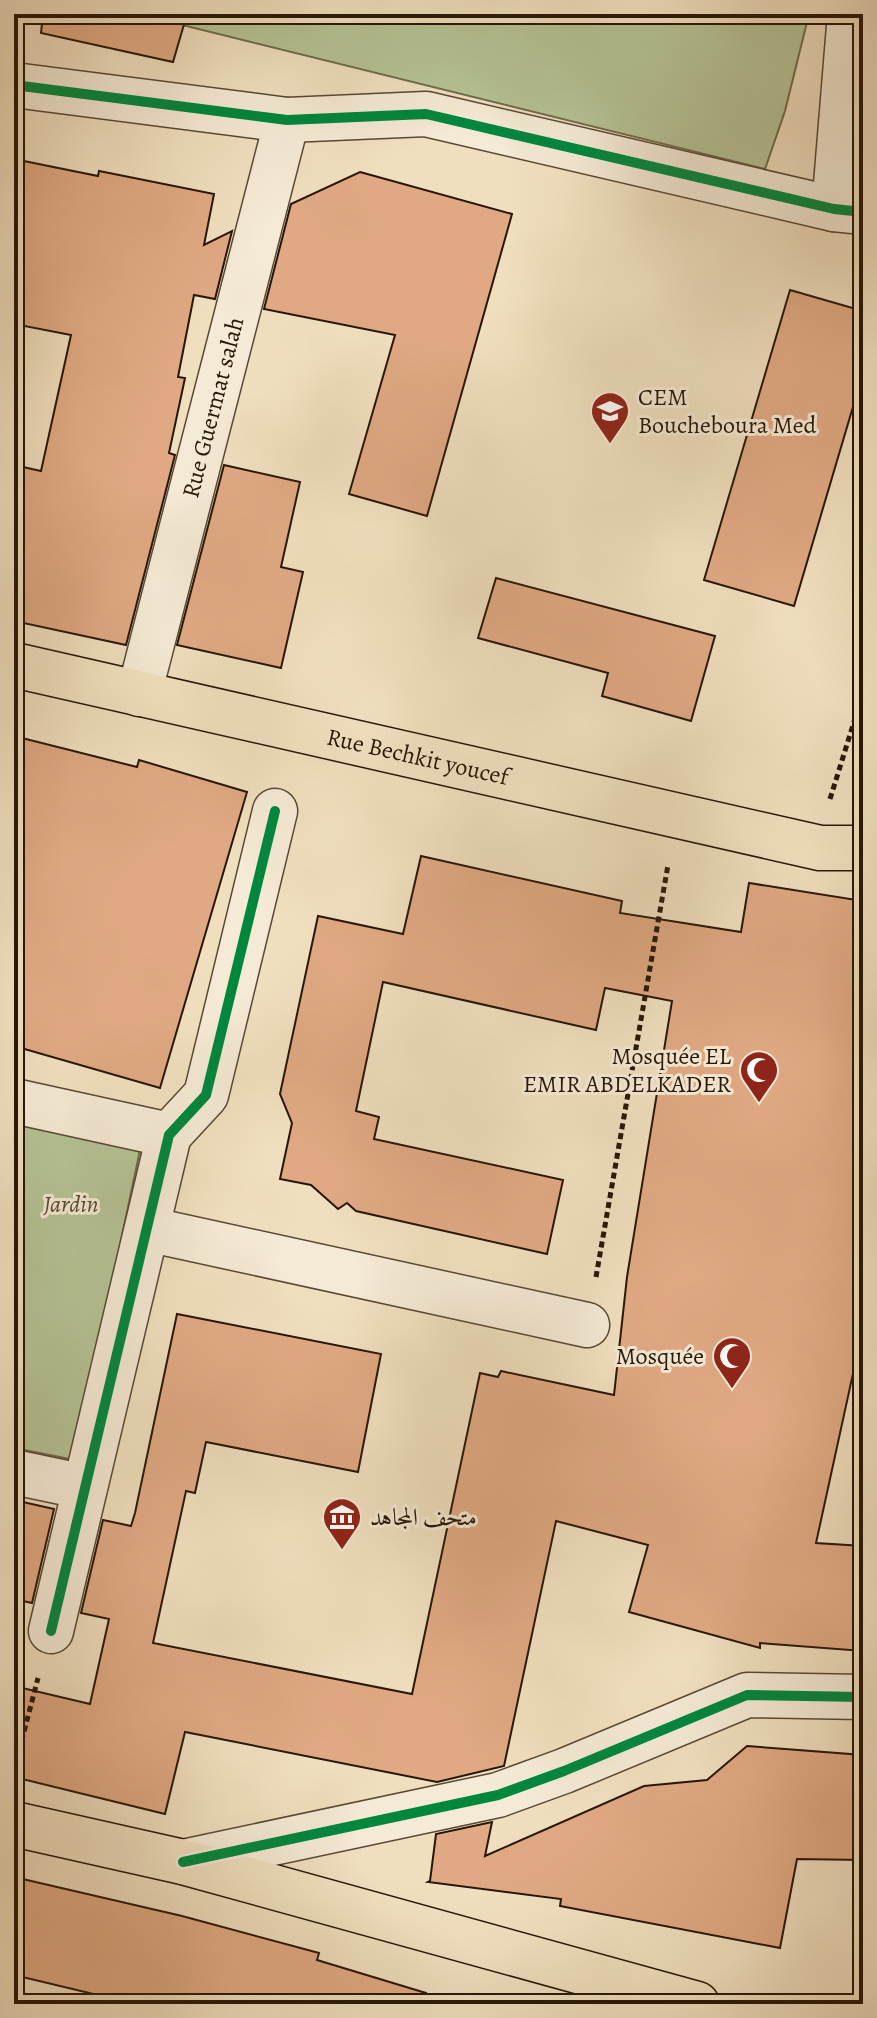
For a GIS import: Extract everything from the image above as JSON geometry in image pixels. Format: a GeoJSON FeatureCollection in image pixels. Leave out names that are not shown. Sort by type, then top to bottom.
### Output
{"type":"FeatureCollection","features":[{"type":"Feature","properties":{"kind":"main road","name":"Rue Bechkit youcef"},"geometry":{"type":"LineString","coordinates":[[14,665],[820,848],[863,848]]}},
{"type":"Feature","properties":{"kind":"main road"},"geometry":{"type":"LineString","coordinates":[[14,1824],[183,1862],[697,2004]]}},
{"type":"Feature","properties":{"kind":"street"},"geometry":{"type":"LineString","coordinates":[[14,85],[287,120],[426,114],[848,210],[850,14]]}},
{"type":"Feature","properties":{"kind":"street","name":"Rue Guermat salah"},"geometry":{"type":"LineString","coordinates":[[139,694],[287,120]]}},
{"type":"Feature","properties":{"kind":"street"},"geometry":{"type":"LineString","coordinates":[[51,1631],[169,1135],[206,1095],[275,811]]}},
{"type":"Feature","properties":{"kind":"street"},"geometry":{"type":"LineString","coordinates":[[14,1101],[169,1135]]}},
{"type":"Feature","properties":{"kind":"street"},"geometry":{"type":"LineString","coordinates":[[147,1229],[587,1325]]}},
{"type":"Feature","properties":{"kind":"street"},"geometry":{"type":"LineString","coordinates":[[14,1472],[85,1487]]}},
{"type":"Feature","properties":{"kind":"street"},"geometry":{"type":"LineString","coordinates":[[183,1862],[498,1795],[747,1695],[863,1697]]}},
{"type":"Feature","properties":{"kind":"path"},"geometry":{"type":"LineString","coordinates":[[820,848],[830,800],[863,693]]}},
{"type":"Feature","properties":{"kind":"path"},"geometry":{"type":"LineString","coordinates":[[587,1325],[677,815]]}},
{"type":"Feature","properties":{"kind":"path"},"geometry":{"type":"LineString","coordinates":[[14,1770],[51,1631]]}},
{"type":"Feature","properties":{"kind":"green space"},"geometry":{"type":"Polygon","coordinates":[[[138,14],[809,14],[785,111],[765,169],[138,14]]]}},
{"type":"Feature","properties":{"kind":"green space","name":"Jardin"},"geometry":{"type":"Polygon","coordinates":[[[14,1124],[140,1150],[75,1460],[14,1448],[14,1124]]]}},
{"type":"Feature","properties":{"kind":"building"},"geometry":{"type":"Polygon","coordinates":[[[43,14],[187,14],[173,62],[41,33],[43,14]]]}},
{"type":"Feature","properties":{"kind":"building"},"geometry":{"type":"Polygon","coordinates":[[[14,159],[98,176],[99,171],[214,194],[204,245],[232,231],[215,299],[194,295],[178,377],[185,378],[169,453],[175,455],[126,645],[14,621],[14,465],[41,471],[71,335],[14,324],[14,159]]]}},
{"type":"Feature","properties":{"kind":"building"},"geometry":{"type":"Polygon","coordinates":[[[360,172],[512,214],[427,516],[349,494],[395,335],[264,309],[291,204],[360,172]]]}},
{"type":"Feature","properties":{"kind":"building"},"geometry":{"type":"Polygon","coordinates":[[[790,290],[863,311],[863,373],[794,606],[704,580],[790,290]]]}},
{"type":"Feature","properties":{"kind":"building"},"geometry":{"type":"Polygon","coordinates":[[[224,465],[300,482],[281,567],[303,572],[281,668],[177,645],[224,465]]]}},
{"type":"Feature","properties":{"kind":"building"},"geometry":{"type":"Polygon","coordinates":[[[496,578],[715,636],[691,721],[602,696],[608,673],[478,638],[496,578]]]}},
{"type":"Feature","properties":{"kind":"building"},"geometry":{"type":"Polygon","coordinates":[[[14,736],[137,767],[139,760],[247,792],[160,1088],[14,1046],[14,736]]]}},
{"type":"Feature","properties":{"kind":"building"},"geometry":{"type":"Polygon","coordinates":[[[421,856],[622,901],[620,913],[741,932],[749,883],[863,901],[863,1328],[816,1543],[863,1546],[863,1651],[760,1643],[760,1648],[629,1612],[648,1545],[556,1521],[504,1766],[437,1782],[185,1732],[165,1814],[14,1777],[14,1686],[90,1704],[109,1619],[81,1613],[103,1520],[131,1526],[177,1314],[381,1354],[358,1472],[206,1442],[195,1493],[186,1491],[153,1643],[412,1694],[480,1373],[498,1377],[501,1371],[614,1395],[627,1277],[672,1001],[605,988],[596,1030],[383,982],[356,1111],[379,1117],[374,1139],[563,1180],[547,1254],[356,1211],[347,1203],[338,1209],[311,1185],[280,1179],[292,1123],[280,1094],[318,916],[403,934],[421,856]]]}},
{"type":"Feature","properties":{"kind":"building"},"geometry":{"type":"Polygon","coordinates":[[[14,1500],[54,1509],[32,1603],[14,1599],[14,1500]]]}},
{"type":"Feature","properties":{"kind":"building"},"geometry":{"type":"Polygon","coordinates":[[[747,1746],[863,1755],[863,1860],[797,1859],[780,1948],[560,1906],[561,1899],[428,1882],[436,1834],[492,1822],[485,1856],[644,1786],[707,1780],[747,1746]]]}},
{"type":"Feature","properties":{"kind":"building"},"geometry":{"type":"Polygon","coordinates":[[[14,1877],[182,1916],[319,1953],[317,1960],[426,1993],[424,2004],[135,2004],[14,1975],[14,1877]]]}},
{"type":"Feature","properties":{"kind":"cycle path"},"geometry":{"type":"LineString","coordinates":[[14,85],[287,120],[426,114],[834,209],[863,212]]}},
{"type":"Feature","properties":{"kind":"cycle path"},"geometry":{"type":"LineString","coordinates":[[51,1631],[169,1135],[206,1095],[275,811]]}},
{"type":"Feature","properties":{"kind":"cycle path"},"geometry":{"type":"LineString","coordinates":[[183,1862],[498,1795],[747,1695],[863,1697]]}},
{"type":"Feature","properties":{"kind":"place","name":"CEM Boucheboura Med"},"geometry":{"type":"Point","coordinates":[610,445]}},
{"type":"Feature","properties":{"kind":"place","name":"Mosquée EL EMIR ABDELKADER"},"geometry":{"type":"Point","coordinates":[759,1104]}},
{"type":"Feature","properties":{"kind":"place","name":"Mosquée"},"geometry":{"type":"Point","coordinates":[732,1390]}},
{"type":"Feature","properties":{"kind":"place","name":"متحف المجاهد"},"geometry":{"type":"Point","coordinates":[342,1551]}}]}
